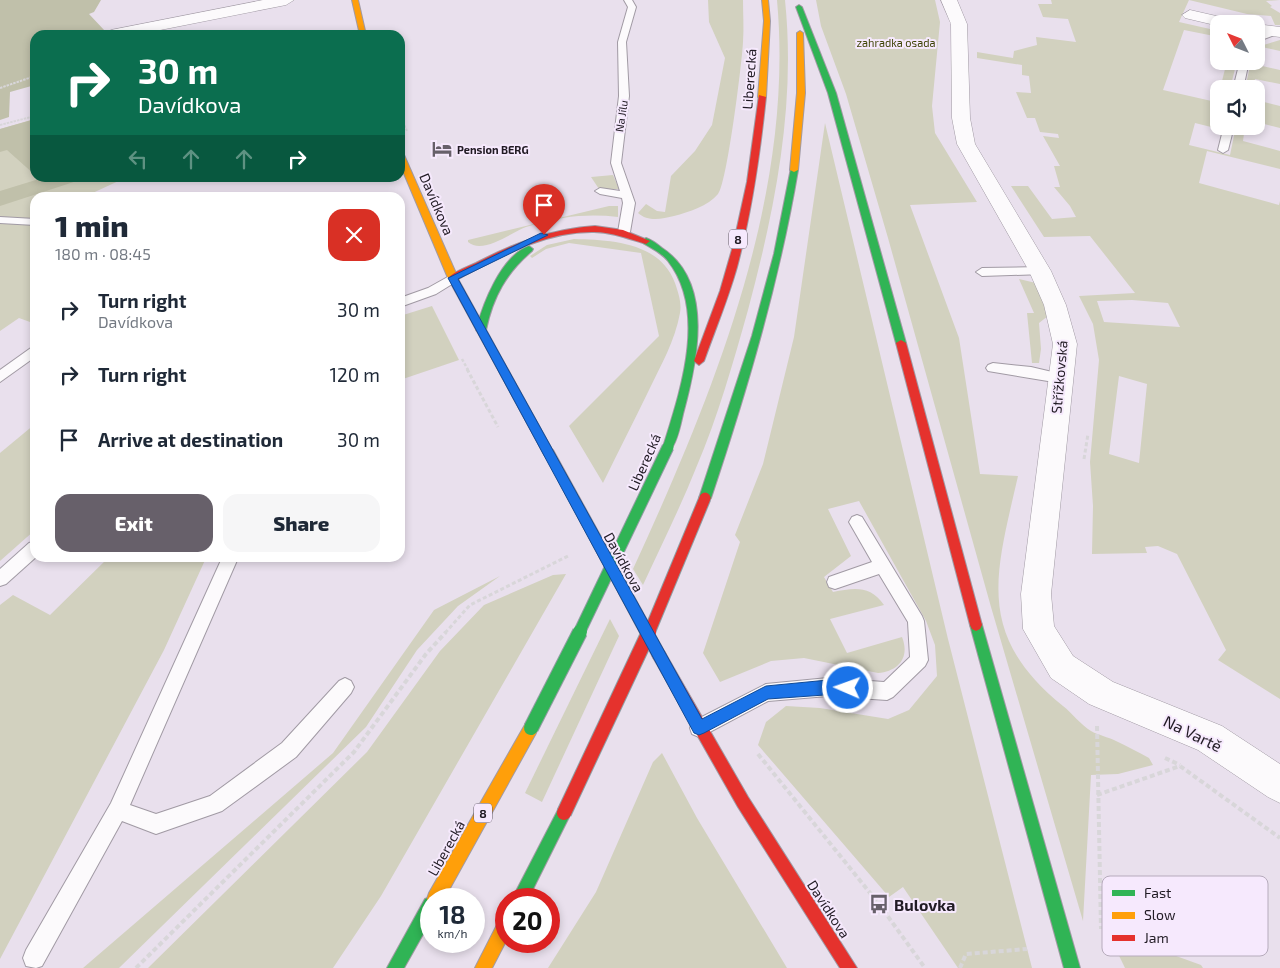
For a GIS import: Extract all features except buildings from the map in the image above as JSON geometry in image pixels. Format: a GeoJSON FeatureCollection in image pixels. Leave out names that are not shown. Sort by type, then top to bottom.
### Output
{"type":"FeatureCollection","features":[{"type":"Feature","properties":{"kind":"main road"},"geometry":{"type":"LineString","coordinates":[[355,0],[363,30]]}},
{"type":"Feature","properties":{"kind":"main road","name":"Liberecká"},"geometry":{"type":"LineString","coordinates":[[441,888],[531,728],[607,579],[668,447],[732,266],[750,185],[763,104],[767,21],[765,0]]}},
{"type":"Feature","properties":{"kind":"main road"},"geometry":{"type":"LineString","coordinates":[[526,888],[564,813],[644,645],[705,498],[765,316],[790,194],[802,75],[798,4]]}},
{"type":"Feature","properties":{"kind":"main road"},"geometry":{"type":"LineString","coordinates":[[798,4],[832,93],[862,197],[998,706],[1072,968]]}},
{"type":"Feature","properties":{"kind":"main road","name":"Davídkova"},"geometry":{"type":"LineString","coordinates":[[405,167],[453,278],[699,728],[743,802],[849,968]]}},
{"type":"Feature","properties":{"kind":"main road"},"geometry":{"type":"LineString","coordinates":[[453,278],[524,242],[561,231],[580,228],[624,232],[648,240],[667,251],[685,273],[690,288],[693,335],[689,370],[681,408],[668,447]]}},
{"type":"Feature","properties":{"kind":"main road"},"geometry":{"type":"LineString","coordinates":[[481,330],[490,295],[499,279],[526,252],[561,231]]}},
{"type":"Feature","properties":{"kind":"main road"},"geometry":{"type":"LineString","coordinates":[[395,968],[420,924]]}},
{"type":"Feature","properties":{"kind":"main road"},"geometry":{"type":"LineString","coordinates":[[483,968],[495,946]]}},
{"type":"Feature","properties":{"kind":"street"},"geometry":{"type":"LineString","coordinates":[[136,30],[286,0]]}},
{"type":"Feature","properties":{"kind":"street","name":"Střížkovská"},"geometry":{"type":"LineString","coordinates":[[949,0],[959,24],[961,118],[966,144],[1040,271],[1056,305],[1065,344],[1036,594],[1039,629],[1062,667],[1100,705]]}},
{"type":"Feature","properties":{"kind":"street"},"geometry":{"type":"LineString","coordinates":[[1190,15],[1210,19]]}},
{"type":"Feature","properties":{"kind":"street","name":"Na Vartě"},"geometry":{"type":"LineString","coordinates":[[1100,705],[1210,738],[1280,785]]}},
{"type":"Feature","properties":{"kind":"lane","name":"Na Jílu"},"geometry":{"type":"LineString","coordinates":[[624,232],[629,204],[616,163],[618,132],[624,96],[622,42],[632,7],[628,0]]}},
{"type":"Feature","properties":{"kind":"lane"},"geometry":{"type":"LineString","coordinates":[[1223,150],[1227,135]]}},
{"type":"Feature","properties":{"kind":"lane"},"geometry":{"type":"LineString","coordinates":[[600,191],[626,195]]}},
{"type":"Feature","properties":{"kind":"lane"},"geometry":{"type":"LineString","coordinates":[[0,220],[30,222]]}},
{"type":"Feature","properties":{"kind":"lane"},"geometry":{"type":"LineString","coordinates":[[982,272],[1040,271]]}},
{"type":"Feature","properties":{"kind":"lane"},"geometry":{"type":"LineString","coordinates":[[405,301],[432,291],[453,278]]}},
{"type":"Feature","properties":{"kind":"lane"},"geometry":{"type":"LineString","coordinates":[[0,377],[30,354]]}},
{"type":"Feature","properties":{"kind":"lane"},"geometry":{"type":"LineString","coordinates":[[993,368],[1031,372],[1060,378]]}},
{"type":"Feature","properties":{"kind":"lane"},"geometry":{"type":"LineString","coordinates":[[699,728],[730,714],[766,693],[828,687],[886,691],[919,660],[916,621],[857,522]]}},
{"type":"Feature","properties":{"kind":"lane"},"geometry":{"type":"LineString","coordinates":[[0,579],[30,552]]}},
{"type":"Feature","properties":{"kind":"lane"},"geometry":{"type":"LineString","coordinates":[[34,958],[118,810],[228,562]]}},
{"type":"Feature","properties":{"kind":"lane"},"geometry":{"type":"LineString","coordinates":[[835,582],[882,566]]}},
{"type":"Feature","properties":{"kind":"lane"},"geometry":{"type":"LineString","coordinates":[[118,810],[156,824],[215,804],[289,750],[345,687]]}},
{"type":"Feature","properties":{"kind":"path"},"geometry":{"type":"LineString","coordinates":[[0,88],[30,78]]}},
{"type":"Feature","properties":{"kind":"path"},"geometry":{"type":"LineString","coordinates":[[0,126],[30,117]]}},
{"type":"Feature","properties":{"kind":"path"},"geometry":{"type":"LineString","coordinates":[[405,127],[408,134]]}},
{"type":"Feature","properties":{"kind":"path"},"geometry":{"type":"LineString","coordinates":[[136,968],[354,752],[426,654],[470,605],[569,556]]}},
{"type":"Feature","properties":{"kind":"path"},"geometry":{"type":"LineString","coordinates":[[1100,705],[1097,795],[1102,934]]}},
{"type":"Feature","properties":{"kind":"path"},"geometry":{"type":"LineString","coordinates":[[730,714],[754,750],[879,904],[925,968]]}},
{"type":"Feature","properties":{"kind":"path"},"geometry":{"type":"LineString","coordinates":[[1097,795],[1180,766],[1280,838]]}},
{"type":"Feature","properties":{"kind":"path"},"geometry":{"type":"LineString","coordinates":[[960,968],[966,954],[1027,949]]}},
{"type":"Feature","properties":{"kind":"green space"},"geometry":{"type":"Polygon","coordinates":[[[0,0],[101,0],[94,12],[89,14],[104,30],[30,30],[30,86],[10,92],[9,117],[0,120],[0,0]]]}},
{"type":"Feature","properties":{"kind":"green space"},"geometry":{"type":"Polygon","coordinates":[[[708,0],[743,0],[743,37],[740,73],[730,147],[722,185],[714,198],[698,208],[665,218],[646,218],[638,213],[646,204],[657,211],[665,212],[671,176],[695,151],[712,125],[725,58],[709,22],[708,0]]]}},
{"type":"Feature","properties":{"kind":"green space"},"geometry":{"type":"Polygon","coordinates":[[[777,0],[785,0],[788,39],[788,79],[781,156],[767,234],[725,390],[684,498],[643,585],[633,569],[692,434],[718,364],[742,293],[760,220],[773,147],[779,74],[777,0]]]}},
{"type":"Feature","properties":{"kind":"green space","name":"zahradka osada"},"geometry":{"type":"Polygon","coordinates":[[[816,0],[935,0],[940,22],[932,106],[935,133],[977,202],[910,205],[959,338],[980,474],[1018,476],[1003,543],[999,572],[999,600],[1004,627],[1015,653],[1035,679],[1080,722],[1091,731],[1149,758],[1153,765],[1118,774],[1091,775],[1083,921],[991,607],[888,238],[846,94],[821,26],[816,0]]]}},
{"type":"Feature","properties":{"kind":"green space"},"geometry":{"type":"Polygon","coordinates":[[[1051,0],[1189,0],[1179,22],[1210,29],[1210,35],[1184,30],[1163,90],[1210,101],[1210,127],[1195,123],[1189,145],[1230,155],[1234,135],[1244,135],[1243,141],[1280,151],[1280,169],[1207,151],[1199,183],[1279,205],[1280,201],[1280,699],[1218,660],[1226,650],[1177,554],[1158,546],[1145,547],[1147,553],[1092,554],[1093,506],[1090,462],[1099,360],[1093,324],[1079,296],[1135,293],[1090,236],[1044,237],[1011,186],[1028,186],[1052,219],[1076,217],[1070,206],[1054,187],[1060,187],[1054,166],[1060,166],[1043,136],[1059,138],[1058,134],[1040,132],[1035,118],[1027,118],[1016,92],[1031,93],[1029,76],[1022,75],[1022,65],[977,58],[977,52],[1013,58],[1014,51],[1037,45],[1036,37],[1076,42],[1068,19],[1043,17],[1038,4],[1052,4],[1051,0]],[[1132,300],[1097,301],[1104,322],[1180,327],[1168,303],[1132,300]],[[1119,376],[1109,454],[1139,463],[1147,384],[1119,376]]]}},
{"type":"Feature","properties":{"kind":"green space"},"geometry":{"type":"Polygon","coordinates":[[[1189,0],[1280,0],[1266,1],[1272,6],[1270,7],[1280,13],[1280,25],[1275,25],[1271,16],[1247,14],[1189,0]]]}},
{"type":"Feature","properties":{"kind":"green space"},"geometry":{"type":"Polygon","coordinates":[[[1280,40],[1280,51],[1265,48],[1265,44],[1280,40]]]}},
{"type":"Feature","properties":{"kind":"green space"},"geometry":{"type":"Polygon","coordinates":[[[1265,67],[1280,70],[1280,84],[1265,80],[1247,80],[1249,70],[1265,70],[1265,67]]]}},
{"type":"Feature","properties":{"kind":"green space"},"geometry":{"type":"Polygon","coordinates":[[[1225,70],[1235,70],[1232,80],[1222,80],[1225,70]]]}},
{"type":"Feature","properties":{"kind":"green space"},"geometry":{"type":"Polygon","coordinates":[[[1265,102],[1280,106],[1280,128],[1265,124],[1265,102]]]}},
{"type":"Feature","properties":{"kind":"green space"},"geometry":{"type":"Polygon","coordinates":[[[30,120],[30,182],[116,182],[95,192],[30,192],[30,322],[19,318],[0,331],[0,129],[30,120]]]}},
{"type":"Feature","properties":{"kind":"green space"},"geometry":{"type":"Polygon","coordinates":[[[30,120],[30,171],[7,150],[0,152],[0,129],[30,120]]]}},
{"type":"Feature","properties":{"kind":"green space"},"geometry":{"type":"Polygon","coordinates":[[[825,123],[948,639],[1032,968],[958,968],[903,887],[889,897],[758,745],[766,722],[786,706],[820,708],[888,719],[909,710],[937,676],[935,645],[926,621],[859,501],[828,509],[851,556],[824,577],[833,592],[855,589],[867,591],[884,605],[830,619],[847,653],[902,637],[905,651],[901,662],[897,666],[878,673],[804,658],[771,661],[720,682],[703,653],[740,542],[735,535],[763,464],[794,337],[825,123]]]}},
{"type":"Feature","properties":{"kind":"green space"},"geometry":{"type":"Polygon","coordinates":[[[613,175],[619,189],[599,189],[591,177],[613,175]]]}},
{"type":"Feature","properties":{"kind":"green space"},"geometry":{"type":"Polygon","coordinates":[[[30,182],[74,182],[43,192],[30,192],[30,196],[0,206],[0,191],[30,182]]]}},
{"type":"Feature","properties":{"kind":"green space"},"geometry":{"type":"Polygon","coordinates":[[[609,206],[618,206],[618,217],[577,216],[563,218],[526,227],[489,244],[481,246],[468,242],[468,240],[609,206]]]}},
{"type":"Feature","properties":{"kind":"green space"},"geometry":{"type":"Polygon","coordinates":[[[574,239],[618,243],[646,251],[668,269],[675,283],[680,301],[678,323],[667,353],[603,483],[569,426],[659,336],[641,253],[569,243],[546,249],[532,258],[530,256],[547,245],[574,239]]]}},
{"type":"Feature","properties":{"kind":"green space"},"geometry":{"type":"Polygon","coordinates":[[[1019,279],[1036,283],[1048,316],[1039,323],[1041,349],[1039,363],[1032,363],[1027,313],[1034,313],[1019,279]]]}},
{"type":"Feature","properties":{"kind":"green space"},"geometry":{"type":"Polygon","coordinates":[[[432,306],[459,360],[405,378],[405,314],[432,306]]]}},
{"type":"Feature","properties":{"kind":"green space"},"geometry":{"type":"Polygon","coordinates":[[[30,428],[30,534],[0,561],[0,453],[30,428]]]}},
{"type":"Feature","properties":{"kind":"green space"},"geometry":{"type":"Polygon","coordinates":[[[104,562],[204,562],[164,650],[0,959],[0,605],[13,595],[50,615],[104,562]]]}},
{"type":"Feature","properties":{"kind":"green space"},"geometry":{"type":"Polygon","coordinates":[[[566,574],[381,896],[333,968],[148,968],[367,752],[440,651],[484,605],[553,575],[566,574]]]}},
{"type":"Feature","properties":{"kind":"green space"},"geometry":{"type":"Polygon","coordinates":[[[500,576],[458,606],[417,650],[366,727],[119,968],[83,968],[333,753],[434,610],[500,576]]]}},
{"type":"Feature","properties":{"kind":"green space"},"geometry":{"type":"Polygon","coordinates":[[[610,619],[619,636],[542,802],[525,793],[610,619]]]}},
{"type":"Feature","properties":{"kind":"green space"},"geometry":{"type":"Polygon","coordinates":[[[662,753],[697,818],[787,968],[548,968],[557,953],[560,953],[560,949],[596,892],[653,762],[662,753]]]}},
{"type":"Feature","properties":{"kind":"green space"},"geometry":{"type":"Polygon","coordinates":[[[1119,956],[1176,956],[1201,965],[1203,968],[1125,968],[1119,956]]]}},
{"type":"Feature","properties":{"kind":"traffic: fast"},"geometry":{"type":"LineString","coordinates":[[799,7],[832,93],[901,343]]}},
{"type":"Feature","properties":{"kind":"traffic: fast"},"geometry":{"type":"LineString","coordinates":[[705,498],[757,336],[778,254],[794,170]]}},
{"type":"Feature","properties":{"kind":"traffic: fast"},"geometry":{"type":"LineString","coordinates":[[646,241],[670,257],[685,279],[692,305],[693,334],[690,365],[676,423],[668,447]]}},
{"type":"Feature","properties":{"kind":"traffic: fast"},"geometry":{"type":"LineString","coordinates":[[481,330],[497,285],[503,275],[529,249]]}},
{"type":"Feature","properties":{"kind":"traffic: fast"},"geometry":{"type":"LineString","coordinates":[[531,728],[607,579],[668,447]]}},
{"type":"Feature","properties":{"kind":"traffic: fast"},"geometry":{"type":"LineString","coordinates":[[976,625],[1072,968]]}},
{"type":"Feature","properties":{"kind":"traffic: fast"},"geometry":{"type":"LineString","coordinates":[[526,888],[564,813]]}},
{"type":"Feature","properties":{"kind":"traffic: fast"},"geometry":{"type":"LineString","coordinates":[[395,968],[420,924]]}},
{"type":"Feature","properties":{"kind":"traffic: slow"},"geometry":{"type":"LineString","coordinates":[[355,0],[362,30]]}},
{"type":"Feature","properties":{"kind":"traffic: slow"},"geometry":{"type":"LineString","coordinates":[[765,0],[767,21]]}},
{"type":"Feature","properties":{"kind":"traffic: slow"},"geometry":{"type":"LineString","coordinates":[[762,97],[767,21]]}},
{"type":"Feature","properties":{"kind":"traffic: slow"},"geometry":{"type":"LineString","coordinates":[[794,170],[801,93],[800,33]]}},
{"type":"Feature","properties":{"kind":"traffic: slow"},"geometry":{"type":"LineString","coordinates":[[405,167],[453,278]]}},
{"type":"Feature","properties":{"kind":"traffic: slow"},"geometry":{"type":"LineString","coordinates":[[549,453],[659,655]]}},
{"type":"Feature","properties":{"kind":"traffic: slow"},"geometry":{"type":"LineString","coordinates":[[441,888],[531,728]]}},
{"type":"Feature","properties":{"kind":"traffic: slow"},"geometry":{"type":"LineString","coordinates":[[483,968],[495,946]]}},
{"type":"Feature","properties":{"kind":"traffic: jam"},"geometry":{"type":"LineString","coordinates":[[699,361],[721,303],[738,246],[755,161],[762,97]]}},
{"type":"Feature","properties":{"kind":"traffic: jam"},"geometry":{"type":"LineString","coordinates":[[549,453],[453,278],[523,244],[570,230],[595,229],[620,232],[646,241]]}},
{"type":"Feature","properties":{"kind":"traffic: jam"},"geometry":{"type":"LineString","coordinates":[[901,343],[976,625]]}},
{"type":"Feature","properties":{"kind":"traffic: jam"},"geometry":{"type":"LineString","coordinates":[[564,813],[647,637],[705,498]]}},
{"type":"Feature","properties":{"kind":"traffic: jam"},"geometry":{"type":"LineString","coordinates":[[659,655],[743,802],[849,968]]}},
{"type":"Feature","properties":{"kind":"place","name":"Pension BERG"},"geometry":{"type":"Point","coordinates":[442,149]}},
{"type":"Feature","properties":{"kind":"place","name":"Bulovka"},"geometry":{"type":"Point","coordinates":[879,904]}},
{"type":"Feature","properties":{"kind":"route"},"geometry":{"type":"LineString","coordinates":[[544,235],[524,242],[453,278],[595,541],[699,728],[730,714],[766,693],[828,687],[848,688]]}}]}
